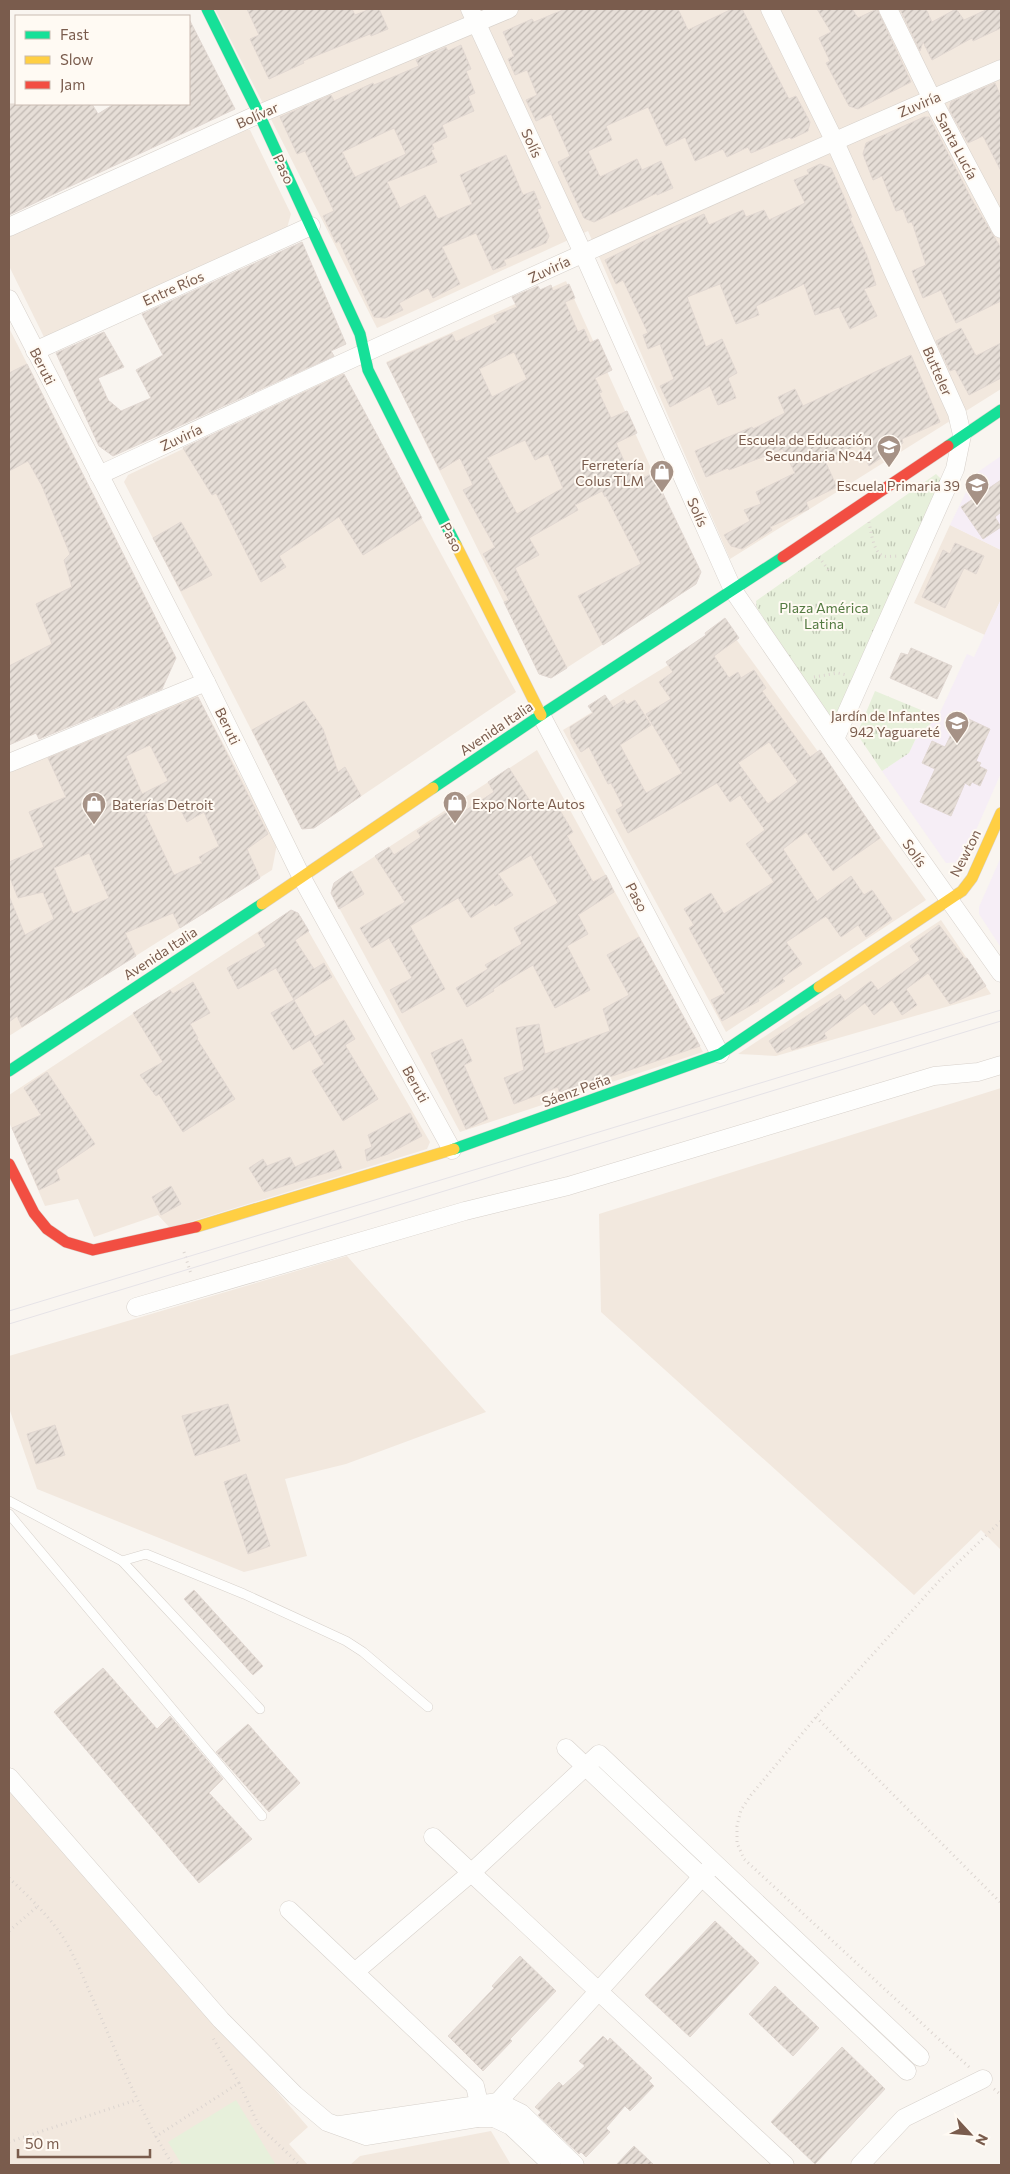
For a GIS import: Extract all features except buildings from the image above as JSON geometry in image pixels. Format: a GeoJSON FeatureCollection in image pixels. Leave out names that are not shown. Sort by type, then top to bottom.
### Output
{"type":"FeatureCollection","features":[{"type":"Feature","properties":{"kind":"street","name":"Paso"},"geometry":{"type":"LineString","coordinates":[[207,9],[360,334],[368,370],[541,715],[720,1054]]}},
{"type":"Feature","properties":{"kind":"street","name":"Bolívar"},"geometry":{"type":"LineString","coordinates":[[9,227],[473,15],[509,9]]}},
{"type":"Feature","properties":{"kind":"street","name":"Butteler"},"geometry":{"type":"LineString","coordinates":[[770,9],[834,140],[957,412],[962,435],[955,469],[835,739]]}},
{"type":"Feature","properties":{"kind":"street","name":"Santa Lucía"},"geometry":{"type":"LineString","coordinates":[[888,9],[932,99],[1001,229]]}},
{"type":"Feature","properties":{"kind":"street","name":"Solís"},"geometry":{"type":"LineString","coordinates":[[473,15],[583,253],[733,590],[835,739],[1001,973]]}},
{"type":"Feature","properties":{"kind":"street","name":"Zuviría"},"geometry":{"type":"LineString","coordinates":[[99,475],[834,140],[1001,69]]}},
{"type":"Feature","properties":{"kind":"street","name":"Entre Ríos"},"geometry":{"type":"LineString","coordinates":[[35,351],[310,226]]}},
{"type":"Feature","properties":{"kind":"street","name":"Beruti"},"geometry":{"type":"LineString","coordinates":[[9,300],[206,682],[302,878],[452,1150]]}},
{"type":"Feature","properties":{"kind":"street","name":"Avenida Italia"},"geometry":{"type":"LineString","coordinates":[[9,1071],[302,878],[541,715],[733,590],[1001,410]]}},
{"type":"Feature","properties":{"kind":"street"},"geometry":{"type":"LineString","coordinates":[[9,763],[206,682]]}},
{"type":"Feature","properties":{"kind":"street","name":"Newton"},"geometry":{"type":"LineString","coordinates":[[949,900],[962,890],[972,878],[1001,813]]}},
{"type":"Feature","properties":{"kind":"street","name":"Sáenz Peña"},"geometry":{"type":"LineString","coordinates":[[9,1164],[34,1213],[48,1229],[66,1242],[93,1250],[177,1233],[452,1150],[720,1054],[949,900]]}},
{"type":"Feature","properties":{"kind":"street"},"geometry":{"type":"LineString","coordinates":[[136,1308],[464,1211],[568,1186],[934,1076],[978,1072],[1001,1065]]}},
{"type":"Feature","properties":{"kind":"street"},"geometry":{"type":"LineString","coordinates":[[566,1748],[907,2071]]}},
{"type":"Feature","properties":{"kind":"street"},"geometry":{"type":"LineString","coordinates":[[356,1971],[472,1872],[599,1754],[920,2057]]}},
{"type":"Feature","properties":{"kind":"street"},"geometry":{"type":"LineString","coordinates":[[9,1777],[220,2020],[295,2095],[327,2122],[340,2125],[487,2110],[521,2113],[575,2165]]}},
{"type":"Feature","properties":{"kind":"street"},"geometry":{"type":"LineString","coordinates":[[433,1836],[785,2165]]}},
{"type":"Feature","properties":{"kind":"street"},"geometry":{"type":"LineString","coordinates":[[487,2110],[714,1864]]}},
{"type":"Feature","properties":{"kind":"street"},"geometry":{"type":"LineString","coordinates":[[289,1910],[476,2086],[487,2110],[511,2126],[552,2165]]}},
{"type":"Feature","properties":{"kind":"street"},"geometry":{"type":"LineString","coordinates":[[860,2165],[904,2118],[983,2079]]}},
{"type":"Feature","properties":{"kind":"lane"},"geometry":{"type":"LineString","coordinates":[[9,1501],[122,1561],[260,1710]]}},
{"type":"Feature","properties":{"kind":"lane"},"geometry":{"type":"LineString","coordinates":[[9,1514],[262,1816]]}},
{"type":"Feature","properties":{"kind":"lane"},"geometry":{"type":"LineString","coordinates":[[122,1561],[146,1554],[244,1594],[346,1641],[363,1652],[428,1707]]}},
{"type":"Feature","properties":{"kind":"path"},"geometry":{"type":"LineString","coordinates":[[864,502],[876,548],[880,553],[888,556],[916,555]]}},
{"type":"Feature","properties":{"kind":"path"},"geometry":{"type":"LineString","coordinates":[[796,682],[830,673],[862,679]]}},
{"type":"Feature","properties":{"kind":"path"},"geometry":{"type":"LineString","coordinates":[[177,1233],[189,1265],[194,1290]]}},
{"type":"Feature","properties":{"kind":"path"},"geometry":{"type":"LineString","coordinates":[[1001,1521],[939,1581],[816,1718],[751,1795],[741,1810],[737,1826],[737,1843],[744,1859],[1001,2095]]}},
{"type":"Feature","properties":{"kind":"path"},"geometry":{"type":"LineString","coordinates":[[816,1718],[1001,1903]]}},
{"type":"Feature","properties":{"kind":"path"},"geometry":{"type":"LineString","coordinates":[[9,1878],[38,1906],[61,1934],[114,2044],[136,2100],[155,2137],[173,2165]]}},
{"type":"Feature","properties":{"kind":"path"},"geometry":{"type":"LineString","coordinates":[[9,1931],[38,1906]]}},
{"type":"Feature","properties":{"kind":"path"},"geometry":{"type":"LineString","coordinates":[[211,2035],[239,2082],[259,2126],[300,2165]]}},
{"type":"Feature","properties":{"kind":"path"},"geometry":{"type":"LineString","coordinates":[[155,2137],[239,2082]]}},
{"type":"Feature","properties":{"kind":"path"},"geometry":{"type":"LineString","coordinates":[[9,2142],[136,2100]]}},
{"type":"Feature","properties":{"kind":"shaded area"},"geometry":{"type":"Polygon","coordinates":[[[215,9],[1001,9],[1001,389],[730,559],[588,231],[377,328],[215,9]]]}},
{"type":"Feature","properties":{"kind":"shaded area"},"geometry":{"type":"Polygon","coordinates":[[[238,128],[250,130],[291,214],[287,228],[44,337],[9,266],[9,236],[238,128]]]}},
{"type":"Feature","properties":{"kind":"shaded area"},"geometry":{"type":"Polygon","coordinates":[[[566,281],[675,521],[701,572],[696,584],[551,678],[539,674],[386,362],[566,281]]]}},
{"type":"Feature","properties":{"kind":"shaded area"},"geometry":{"type":"Polygon","coordinates":[[[9,328],[176,658],[168,675],[9,745],[9,328]]]}},
{"type":"Feature","properties":{"kind":"shaded area"},"geometry":{"type":"Polygon","coordinates":[[[343,373],[516,692],[314,828],[302,829],[124,482],[128,475],[343,373]]]}},
{"type":"Feature","properties":{"kind":"shaded area"},"geometry":{"type":"Polygon","coordinates":[[[1001,456],[1001,550],[950,525],[975,474],[1001,456]]]}},
{"type":"Feature","properties":{"kind":"shaded area"},"geometry":{"type":"Polygon","coordinates":[[[950,525],[1001,550],[1001,599],[985,635],[914,603],[950,525]]]}},
{"type":"Feature","properties":{"kind":"shaded area","name":"Jardín de Infantes 942 Yaguareté"},"geometry":{"type":"Polygon","coordinates":[[[1001,599],[1001,773],[962,862],[946,863],[882,771],[909,753],[917,736],[938,717],[967,654],[974,657],[1001,599]]]}},
{"type":"Feature","properties":{"kind":"shaded area"},"geometry":{"type":"Polygon","coordinates":[[[728,628],[926,900],[726,1032],[563,730],[728,628]]]}},
{"type":"Feature","properties":{"kind":"shaded area"},"geometry":{"type":"Polygon","coordinates":[[[195,691],[277,844],[272,870],[9,1036],[9,769],[195,691]]]}},
{"type":"Feature","properties":{"kind":"shaded area"},"geometry":{"type":"Polygon","coordinates":[[[537,750],[703,1052],[460,1132],[331,893],[334,883],[537,750]]]}},
{"type":"Feature","properties":{"kind":"shaded area"},"geometry":{"type":"Polygon","coordinates":[[[1001,857],[1000,946],[979,914],[979,907],[1001,857]]]}},
{"type":"Feature","properties":{"kind":"shaded area"},"geometry":{"type":"Polygon","coordinates":[[[291,910],[298,913],[430,1142],[427,1149],[170,1228],[158,1215],[94,1237],[78,1199],[45,1206],[9,1122],[9,1095],[291,910]]]}},
{"type":"Feature","properties":{"kind":"shaded area"},"geometry":{"type":"Polygon","coordinates":[[[941,920],[991,994],[776,1056],[738,1054],[941,920]]]}},
{"type":"Feature","properties":{"kind":"shaded area"},"geometry":{"type":"Polygon","coordinates":[[[1001,1088],[1001,1550],[981,1530],[914,1595],[601,1312],[599,1214],[1001,1088]]]}},
{"type":"Feature","properties":{"kind":"shaded area"},"geometry":{"type":"Polygon","coordinates":[[[347,1256],[486,1412],[346,1464],[285,1479],[307,1556],[244,1572],[37,1489],[9,1408],[9,1356],[347,1256]]]}},
{"type":"Feature","properties":{"kind":"shaded area"},"geometry":{"type":"Polygon","coordinates":[[[9,1784],[308,2127],[289,2144],[308,2165],[9,2165],[9,1784]]]}},
{"type":"Feature","properties":{"kind":"shaded area"},"geometry":{"type":"Polygon","coordinates":[[[491,2131],[511,2165],[350,2165],[360,2156],[491,2131]]]}},
{"type":"Feature","properties":{"kind":"green space","name":"Plaza América Latina"},"geometry":{"type":"Polygon","coordinates":[[[936,474],[941,479],[837,715],[828,715],[824,712],[757,608],[756,601],[936,474]]]}},
{"type":"Feature","properties":{"kind":"green space"},"geometry":{"type":"Polygon","coordinates":[[[875,691],[938,717],[917,736],[909,753],[882,771],[857,734],[875,691]]]}},
{"type":"Feature","properties":{"kind":"green space"},"geometry":{"type":"Polygon","coordinates":[[[236,2100],[276,2165],[182,2165],[168,2142],[236,2100]]]}},
{"type":"Feature","properties":{"kind":"tram line"},"geometry":{"type":"LineString","coordinates":[[9,1311],[1001,1010]]}},
{"type":"Feature","properties":{"kind":"tram line"},"geometry":{"type":"LineString","coordinates":[[9,1324],[1001,1021]]}},
{"type":"Feature","properties":{"kind":"traffic: fast"},"geometry":{"type":"LineString","coordinates":[[207,9],[259,114],[360,334],[368,370],[456,545]]}},
{"type":"Feature","properties":{"kind":"traffic: fast"},"geometry":{"type":"LineString","coordinates":[[948,446],[1001,410]]}},
{"type":"Feature","properties":{"kind":"traffic: fast"},"geometry":{"type":"LineString","coordinates":[[433,788],[783,557]]}},
{"type":"Feature","properties":{"kind":"traffic: fast"},"geometry":{"type":"LineString","coordinates":[[9,1071],[262,904]]}},
{"type":"Feature","properties":{"kind":"traffic: fast"},"geometry":{"type":"LineString","coordinates":[[454,1149],[720,1054],[819,987]]}},
{"type":"Feature","properties":{"kind":"traffic: slow"},"geometry":{"type":"LineString","coordinates":[[456,545],[541,715]]}},
{"type":"Feature","properties":{"kind":"traffic: slow"},"geometry":{"type":"LineString","coordinates":[[262,904],[433,788]]}},
{"type":"Feature","properties":{"kind":"traffic: slow"},"geometry":{"type":"LineString","coordinates":[[819,987],[962,891],[972,878],[1001,813]]}},
{"type":"Feature","properties":{"kind":"traffic: slow"},"geometry":{"type":"LineString","coordinates":[[196,1227],[454,1149]]}},
{"type":"Feature","properties":{"kind":"traffic: jam"},"geometry":{"type":"LineString","coordinates":[[783,557],[948,446]]}},
{"type":"Feature","properties":{"kind":"traffic: jam"},"geometry":{"type":"LineString","coordinates":[[9,1164],[34,1213],[47,1229],[66,1242],[93,1250],[196,1227]]}},
{"type":"Feature","properties":{"kind":"place","name":"Escuela de Educación Secundaria N°44"},"geometry":{"type":"Point","coordinates":[889,468]}},
{"type":"Feature","properties":{"kind":"place","name":"Ferretería Colus TLM"},"geometry":{"type":"Point","coordinates":[662,493]}},
{"type":"Feature","properties":{"kind":"place","name":"Escuela Primaria 39"},"geometry":{"type":"Point","coordinates":[977,506]}},
{"type":"Feature","properties":{"kind":"place","name":"Jardín de Infantes 942 Yaguareté"},"geometry":{"type":"Point","coordinates":[957,744]}},
{"type":"Feature","properties":{"kind":"place","name":"Expo Norte Autos"},"geometry":{"type":"Point","coordinates":[455,824]}},
{"type":"Feature","properties":{"kind":"place","name":"Baterías Detroit"},"geometry":{"type":"Point","coordinates":[94,825]}}]}
